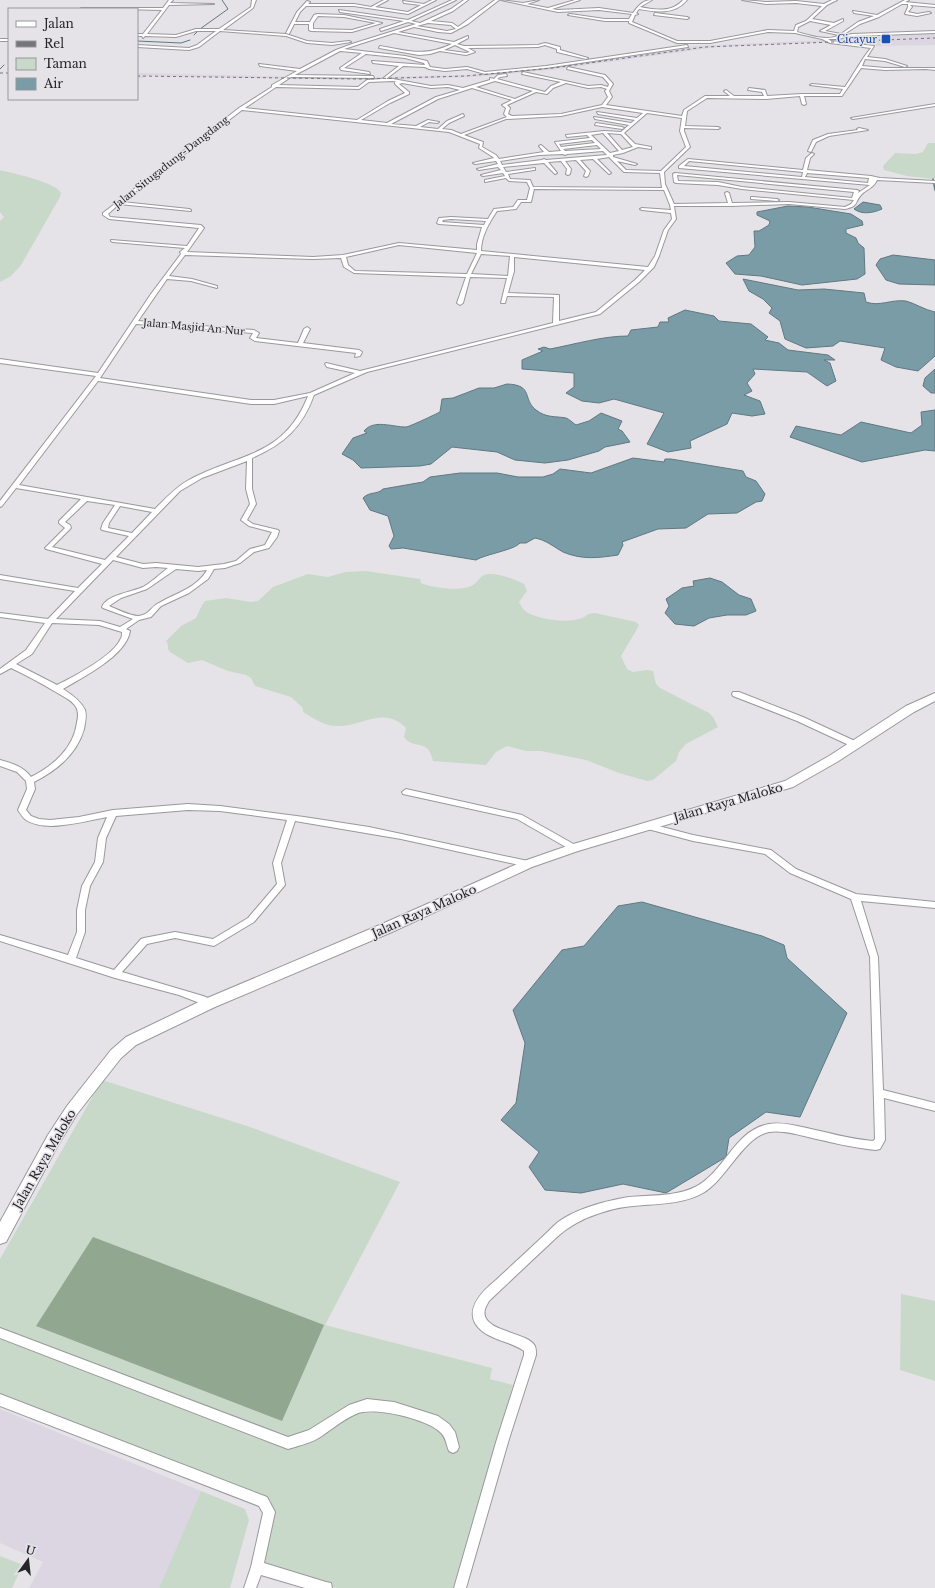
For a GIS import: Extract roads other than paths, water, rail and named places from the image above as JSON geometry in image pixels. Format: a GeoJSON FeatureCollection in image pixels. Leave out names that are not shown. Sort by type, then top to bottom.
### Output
{"type":"FeatureCollection","features":[{"type":"Feature","properties":{"kind":"street"},"geometry":{"type":"LineString","coordinates":[[146,36],[171,0]]}},
{"type":"Feature","properties":{"kind":"street"},"geometry":{"type":"LineString","coordinates":[[138,46],[178,49],[194,48],[252,7],[254,0]]}},
{"type":"Feature","properties":{"kind":"street"},"geometry":{"type":"LineString","coordinates":[[288,33],[300,10],[310,0]]}},
{"type":"Feature","properties":{"kind":"street"},"geometry":{"type":"LineString","coordinates":[[371,8],[386,0]]}},
{"type":"Feature","properties":{"kind":"street"},"geometry":{"type":"LineString","coordinates":[[305,5],[357,6],[406,13],[434,0]]}},
{"type":"Feature","properties":{"kind":"street"},"geometry":{"type":"LineString","coordinates":[[374,32],[409,21],[454,0]]}},
{"type":"Feature","properties":{"kind":"street"},"geometry":{"type":"LineString","coordinates":[[138,36],[176,36],[196,30],[286,35],[301,42],[332,44],[347,42],[413,24],[459,0]]}},
{"type":"Feature","properties":{"kind":"street","name":"Jalan Situgadung-Dangdang"},"geometry":{"type":"LineString","coordinates":[[0,505],[99,377],[201,227],[105,217],[106,213],[240,109],[273,86],[300,70],[351,45],[413,24],[428,22],[466,0]]}},
{"type":"Feature","properties":{"kind":"street"},"geometry":{"type":"LineString","coordinates":[[450,35],[452,31],[470,22],[480,11],[497,0]]}},
{"type":"Feature","properties":{"kind":"street"},"geometry":{"type":"LineString","coordinates":[[503,0],[562,11],[599,9],[687,18]]}},
{"type":"Feature","properties":{"kind":"street"},"geometry":{"type":"LineString","coordinates":[[524,4],[537,0]]}},
{"type":"Feature","properties":{"kind":"street"},"geometry":{"type":"LineString","coordinates":[[548,9],[578,0]]}},
{"type":"Feature","properties":{"kind":"street"},"geometry":{"type":"LineString","coordinates":[[630,20],[644,1],[650,0]]}},
{"type":"Feature","properties":{"kind":"street"},"geometry":{"type":"LineString","coordinates":[[638,8],[660,11],[672,8],[685,0]]}},
{"type":"Feature","properties":{"kind":"street"},"geometry":{"type":"LineString","coordinates":[[744,0],[766,3],[796,2],[825,6]]}},
{"type":"Feature","properties":{"kind":"street"},"geometry":{"type":"LineString","coordinates":[[794,32],[796,26],[809,20],[825,6],[835,0]]}},
{"type":"Feature","properties":{"kind":"street"},"geometry":{"type":"LineString","coordinates":[[837,38],[854,26],[878,16],[907,0]]}},
{"type":"Feature","properties":{"kind":"street"},"geometry":{"type":"LineString","coordinates":[[323,5],[327,1]]}},
{"type":"Feature","properties":{"kind":"street"},"geometry":{"type":"LineString","coordinates":[[341,5],[345,2],[360,4],[357,6]]}},
{"type":"Feature","properties":{"kind":"street"},"geometry":{"type":"LineString","coordinates":[[403,2],[439,8]]}},
{"type":"Feature","properties":{"kind":"street"},"geometry":{"type":"LineString","coordinates":[[89,3],[83,8],[104,8],[108,4]]}},
{"type":"Feature","properties":{"kind":"street"},"geometry":{"type":"LineString","coordinates":[[167,4],[212,4]]}},
{"type":"Feature","properties":{"kind":"street"},"geometry":{"type":"LineString","coordinates":[[902,4],[935,8]]}},
{"type":"Feature","properties":{"kind":"street"},"geometry":{"type":"LineString","coordinates":[[909,6],[906,13],[917,15],[929,12]]}},
{"type":"Feature","properties":{"kind":"street"},"geometry":{"type":"LineString","coordinates":[[138,9],[165,9]]}},
{"type":"Feature","properties":{"kind":"street"},"geometry":{"type":"LineString","coordinates":[[360,18],[379,9]]}},
{"type":"Feature","properties":{"kind":"street"},"geometry":{"type":"LineString","coordinates":[[300,10],[307,10]]}},
{"type":"Feature","properties":{"kind":"street"},"geometry":{"type":"LineString","coordinates":[[315,10],[330,10]]}},
{"type":"Feature","properties":{"kind":"street"},"geometry":{"type":"LineString","coordinates":[[590,10],[594,16]]}},
{"type":"Feature","properties":{"kind":"street"},"geometry":{"type":"LineString","coordinates":[[338,11],[369,14],[409,21],[413,24],[452,31]]}},
{"type":"Feature","properties":{"kind":"street"},"geometry":{"type":"LineString","coordinates":[[383,55],[375,61],[402,65],[426,66],[429,68],[445,70],[467,68],[485,73],[687,46],[633,24],[630,20],[605,20],[571,15],[562,11]]}},
{"type":"Feature","properties":{"kind":"street"},"geometry":{"type":"LineString","coordinates":[[854,12],[878,16]]}},
{"type":"Feature","properties":{"kind":"street"},"geometry":{"type":"LineString","coordinates":[[315,15],[344,16],[360,18],[380,22],[352,31],[311,30],[315,15]]}},
{"type":"Feature","properties":{"kind":"street"},"geometry":{"type":"LineString","coordinates":[[341,21],[344,16]]}},
{"type":"Feature","properties":{"kind":"street"},"geometry":{"type":"LineString","coordinates":[[809,20],[836,24]]}},
{"type":"Feature","properties":{"kind":"street"},"geometry":{"type":"LineString","coordinates":[[292,23],[312,23],[320,21]]}},
{"type":"Feature","properties":{"kind":"street"},"geometry":{"type":"LineString","coordinates":[[334,21],[373,21]]}},
{"type":"Feature","properties":{"kind":"street"},"geometry":{"type":"LineString","coordinates":[[428,22],[452,24],[457,28]]}},
{"type":"Feature","properties":{"kind":"street"},"geometry":{"type":"LineString","coordinates":[[841,34],[822,31],[842,22]]}},
{"type":"Feature","properties":{"kind":"street"},"geometry":{"type":"LineString","coordinates":[[848,25],[854,26]]}},
{"type":"Feature","properties":{"kind":"street"},"geometry":{"type":"LineString","coordinates":[[870,29],[881,34]]}},
{"type":"Feature","properties":{"kind":"street"},"geometry":{"type":"LineString","coordinates":[[677,42],[710,42],[768,31],[794,32],[822,38],[846,38],[852,35],[935,32]]}},
{"type":"Feature","properties":{"kind":"street"},"geometry":{"type":"LineString","coordinates":[[393,32],[415,37],[443,39],[473,52],[466,54],[438,50]]}},
{"type":"Feature","properties":{"kind":"street"},"geometry":{"type":"LineString","coordinates":[[443,39],[450,35],[455,35]]}},
{"type":"Feature","properties":{"kind":"street"},"geometry":{"type":"LineString","coordinates":[[380,47],[422,54],[455,44],[467,37],[461,36]]}},
{"type":"Feature","properties":{"kind":"street"},"geometry":{"type":"LineString","coordinates":[[0,361],[259,402],[274,402],[312,394],[360,373],[598,312],[649,269],[657,256],[666,230],[673,221],[674,212],[665,189],[662,172],[687,150],[688,144],[682,127],[683,117],[688,108],[704,98],[766,98],[802,95],[838,96],[843,94],[864,58],[873,47],[832,43],[822,38]]}},
{"type":"Feature","properties":{"kind":"street"},"geometry":{"type":"LineString","coordinates":[[351,45],[374,50],[386,44]]}},
{"type":"Feature","properties":{"kind":"street"},"geometry":{"type":"LineString","coordinates":[[462,46],[538,46],[545,44],[559,48],[558,51],[572,56],[591,60]]}},
{"type":"Feature","properties":{"kind":"street"},"geometry":{"type":"LineString","coordinates":[[340,50],[396,56],[426,62],[426,66]]}},
{"type":"Feature","properties":{"kind":"street"},"geometry":{"type":"LineString","coordinates":[[387,63],[406,51]]}},
{"type":"Feature","properties":{"kind":"street"},"geometry":{"type":"LineString","coordinates":[[365,53],[341,69],[373,74],[376,75],[376,77]]}},
{"type":"Feature","properties":{"kind":"street"},"geometry":{"type":"LineString","coordinates":[[389,123],[426,103],[463,89],[494,80],[500,75],[568,68],[638,58]]}},
{"type":"Feature","properties":{"kind":"street"},"geometry":{"type":"LineString","coordinates":[[864,58],[885,60],[903,66],[935,69]]}},
{"type":"Feature","properties":{"kind":"street"},"geometry":{"type":"LineString","coordinates":[[260,65],[331,74]]}},
{"type":"Feature","properties":{"kind":"street"},"geometry":{"type":"LineString","coordinates":[[273,86],[358,88],[368,81],[385,79],[402,65]]}},
{"type":"Feature","properties":{"kind":"street"},"geometry":{"type":"LineString","coordinates":[[860,67],[885,69],[926,68]]}},
{"type":"Feature","properties":{"kind":"street"},"geometry":{"type":"LineString","coordinates":[[568,68],[604,76],[611,84],[607,92],[610,97],[604,107]]}},
{"type":"Feature","properties":{"kind":"street"},"geometry":{"type":"LineString","coordinates":[[485,73],[494,80],[546,93],[552,87],[566,82]]}},
{"type":"Feature","properties":{"kind":"street"},"geometry":{"type":"LineString","coordinates":[[523,73],[588,87],[601,86],[609,88]]}},
{"type":"Feature","properties":{"kind":"street"},"geometry":{"type":"LineString","coordinates":[[290,76],[376,77],[433,87],[448,86],[463,89]]}},
{"type":"Feature","properties":{"kind":"street"},"geometry":{"type":"LineString","coordinates":[[359,120],[389,102],[408,93],[396,83],[403,82]]}},
{"type":"Feature","properties":{"kind":"street"},"geometry":{"type":"LineString","coordinates":[[812,85],[846,88]]}},
{"type":"Feature","properties":{"kind":"street"},"geometry":{"type":"LineString","coordinates":[[472,87],[516,100]]}},
{"type":"Feature","properties":{"kind":"street"},"geometry":{"type":"LineString","coordinates":[[749,89],[764,91],[766,98]]}},
{"type":"Feature","properties":{"kind":"street"},"geometry":{"type":"LineString","coordinates":[[511,118],[506,114],[508,108],[504,105],[536,91]]}},
{"type":"Feature","properties":{"kind":"street"},"geometry":{"type":"LineString","coordinates":[[726,91],[734,98]]}},
{"type":"Feature","properties":{"kind":"street"},"geometry":{"type":"LineString","coordinates":[[802,95],[804,104]]}},
{"type":"Feature","properties":{"kind":"street"},"geometry":{"type":"LineString","coordinates":[[798,202],[809,154],[814,141],[821,137],[861,129],[854,119],[935,106]]}},
{"type":"Feature","properties":{"kind":"street"},"geometry":{"type":"LineString","coordinates":[[463,134],[511,118],[556,115],[604,107],[683,117]]}},
{"type":"Feature","properties":{"kind":"street"},"geometry":{"type":"LineString","coordinates":[[240,109],[418,126],[463,134],[482,143],[480,147],[497,160],[510,181],[528,181],[532,188],[529,201],[520,201],[514,208],[496,210],[488,220],[479,244],[479,252],[469,274],[460,303]]}},
{"type":"Feature","properties":{"kind":"street"},"geometry":{"type":"LineString","coordinates":[[598,113],[638,118]]}},
{"type":"Feature","properties":{"kind":"street"},"geometry":{"type":"LineString","coordinates":[[622,133],[645,113]]}},
{"type":"Feature","properties":{"kind":"street"},"geometry":{"type":"LineString","coordinates":[[440,129],[448,122],[463,115]]}},
{"type":"Feature","properties":{"kind":"street"},"geometry":{"type":"LineString","coordinates":[[595,118],[632,124]]}},
{"type":"Feature","properties":{"kind":"street"},"geometry":{"type":"LineString","coordinates":[[418,126],[428,121],[437,122]]}},
{"type":"Feature","properties":{"kind":"street"},"geometry":{"type":"LineString","coordinates":[[596,124],[627,129]]}},
{"type":"Feature","properties":{"kind":"street"},"geometry":{"type":"LineString","coordinates":[[682,127],[718,128]]}},
{"type":"Feature","properties":{"kind":"street"},"geometry":{"type":"LineString","coordinates":[[604,132],[622,152]]}},
{"type":"Feature","properties":{"kind":"street"},"geometry":{"type":"LineString","coordinates":[[567,136],[604,132],[622,133],[635,145],[650,148]]}},
{"type":"Feature","properties":{"kind":"street"},"geometry":{"type":"LineString","coordinates":[[588,134],[625,171],[662,172]]}},
{"type":"Feature","properties":{"kind":"street"},"geometry":{"type":"LineString","coordinates":[[565,154],[556,143],[594,139]]}},
{"type":"Feature","properties":{"kind":"street"},"geometry":{"type":"LineString","coordinates":[[560,148],[599,144]]}},
{"type":"Feature","properties":{"kind":"street"},"geometry":{"type":"LineString","coordinates":[[479,168],[544,160],[611,156],[635,148],[635,145]]}},
{"type":"Feature","properties":{"kind":"street"},"geometry":{"type":"LineString","coordinates":[[541,146],[548,154]]}},
{"type":"Feature","properties":{"kind":"street"},"geometry":{"type":"LineString","coordinates":[[475,163],[530,153],[565,154],[604,150]]}},
{"type":"Feature","properties":{"kind":"street"},"geometry":{"type":"LineString","coordinates":[[611,156],[635,164],[625,171]]}},
{"type":"Feature","properties":{"kind":"street"},"geometry":{"type":"LineString","coordinates":[[594,158],[609,173]]}},
{"type":"Feature","properties":{"kind":"street"},"geometry":{"type":"LineString","coordinates":[[577,159],[588,171],[586,176]]}},
{"type":"Feature","properties":{"kind":"street"},"geometry":{"type":"LineString","coordinates":[[544,160],[555,173]]}},
{"type":"Feature","properties":{"kind":"street"},"geometry":{"type":"LineString","coordinates":[[562,160],[569,169],[568,174]]}},
{"type":"Feature","properties":{"kind":"street"},"geometry":{"type":"LineString","coordinates":[[871,177],[870,184],[680,167],[688,160],[871,177],[878,178]]}},
{"type":"Feature","properties":{"kind":"street"},"geometry":{"type":"LineString","coordinates":[[483,175],[535,170],[527,162]]}},
{"type":"Feature","properties":{"kind":"street"},"geometry":{"type":"LineString","coordinates":[[487,181],[505,174]]}},
{"type":"Feature","properties":{"kind":"street"},"geometry":{"type":"LineString","coordinates":[[675,174],[856,191],[853,199],[800,194],[742,188],[730,184],[676,182],[675,174]]}},
{"type":"Feature","properties":{"kind":"street"},"geometry":{"type":"LineString","coordinates":[[672,204],[695,207],[796,203],[845,208],[852,206],[858,195],[873,185],[876,179],[933,182]]}},
{"type":"Feature","properties":{"kind":"street"},"geometry":{"type":"LineString","coordinates":[[532,188],[665,189]]}},
{"type":"Feature","properties":{"kind":"street"},"geometry":{"type":"LineString","coordinates":[[727,193],[731,205]]}},
{"type":"Feature","properties":{"kind":"street"},"geometry":{"type":"LineString","coordinates":[[754,198],[847,206]]}},
{"type":"Feature","properties":{"kind":"street"},"geometry":{"type":"LineString","coordinates":[[120,203],[189,210]]}},
{"type":"Feature","properties":{"kind":"street"},"geometry":{"type":"LineString","coordinates":[[642,210],[674,212]]}},
{"type":"Feature","properties":{"kind":"street"},"geometry":{"type":"LineString","coordinates":[[485,226],[439,223],[441,219],[451,218],[488,220]]}},
{"type":"Feature","properties":{"kind":"street"},"geometry":{"type":"LineString","coordinates":[[113,241],[188,247]]}},
{"type":"Feature","properties":{"kind":"street"},"geometry":{"type":"LineString","coordinates":[[182,253],[291,258],[343,256],[395,244],[649,269]]}},
{"type":"Feature","properties":{"kind":"street"},"geometry":{"type":"LineString","coordinates":[[343,256],[346,266],[354,272],[469,274],[509,277]]}},
{"type":"Feature","properties":{"kind":"street"},"geometry":{"type":"LineString","coordinates":[[503,302],[504,294],[512,271],[512,256]]}},
{"type":"Feature","properties":{"kind":"street"},"geometry":{"type":"LineString","coordinates":[[166,277],[192,280],[215,287]]}},
{"type":"Feature","properties":{"kind":"street"},"geometry":{"type":"LineString","coordinates":[[504,294],[557,296],[556,323]]}},
{"type":"Feature","properties":{"kind":"street","name":"Jalan Masjid An Nur"},"geometry":{"type":"LineString","coordinates":[[135,322],[254,332],[256,333],[254,338],[359,352],[357,356]]}},
{"type":"Feature","properties":{"kind":"street"},"geometry":{"type":"LineString","coordinates":[[300,344],[307,329]]}},
{"type":"Feature","properties":{"kind":"street"},"geometry":{"type":"LineString","coordinates":[[328,364],[329,366],[360,373]]}},
{"type":"Feature","properties":{"kind":"street"},"geometry":{"type":"LineString","coordinates":[[0,672],[12,665],[33,647],[50,621],[79,590],[113,558],[173,494],[188,482],[249,457],[273,445],[292,431],[301,419],[312,394]]}},
{"type":"Feature","properties":{"kind":"street"},"geometry":{"type":"LineString","coordinates":[[113,558],[141,566],[153,565],[211,569],[234,564],[252,550],[265,548],[276,534],[275,530],[251,525],[244,520],[254,504],[249,488],[249,457]]}},
{"type":"Feature","properties":{"kind":"street"},"geometry":{"type":"LineString","coordinates":[[16,486],[156,511]]}},
{"type":"Feature","properties":{"kind":"street"},"geometry":{"type":"LineString","coordinates":[[85,499],[61,522],[68,526],[68,528],[48,548],[107,563]]}},
{"type":"Feature","properties":{"kind":"street"},"geometry":{"type":"LineString","coordinates":[[118,505],[106,523],[104,529],[133,535]]}},
{"type":"Feature","properties":{"kind":"street"},"geometry":{"type":"LineString","coordinates":[[136,618],[132,615],[109,609],[105,606],[119,597],[145,588],[174,567]]}},
{"type":"Feature","properties":{"kind":"street"},"geometry":{"type":"LineString","coordinates":[[123,628],[136,618],[149,616],[159,606],[187,592],[206,578],[211,569]]}},
{"type":"Feature","properties":{"kind":"street"},"geometry":{"type":"LineString","coordinates":[[0,577],[79,590]]}},
{"type":"Feature","properties":{"kind":"street"},"geometry":{"type":"LineString","coordinates":[[0,615],[72,623],[94,623],[123,628],[127,633],[124,639],[102,662],[56,689]]}},
{"type":"Feature","properties":{"kind":"street"},"geometry":{"type":"LineString","coordinates":[[12,665],[56,689],[76,702],[81,710],[79,735],[75,744],[54,766],[43,775],[30,781]]}},
{"type":"Feature","properties":{"kind":"street"},"geometry":{"type":"LineString","coordinates":[[736,694],[800,719],[854,744]]}},
{"type":"Feature","properties":{"kind":"street","name":"Jalan Raya Maloko"},"geometry":{"type":"LineString","coordinates":[[0,1237],[68,1116],[116,1054],[131,1041],[210,1003],[387,928],[528,864],[574,848],[781,787],[815,770],[910,709],[935,697]]}},
{"type":"Feature","properties":{"kind":"street"},"geometry":{"type":"LineString","coordinates":[[0,763],[21,772],[30,781],[31,787],[22,810],[24,815],[29,819],[38,822],[57,823],[113,813],[209,808],[292,818],[422,842],[528,864]]}},
{"type":"Feature","properties":{"kind":"street"},"geometry":{"type":"LineString","coordinates":[[406,792],[519,817],[574,848]]}},
{"type":"Feature","properties":{"kind":"street"},"geometry":{"type":"LineString","coordinates":[[71,960],[81,932],[81,910],[86,886],[99,862],[102,838],[113,813]]}},
{"type":"Feature","properties":{"kind":"street"},"geometry":{"type":"LineString","coordinates":[[115,974],[144,941],[175,935],[214,943],[251,920],[281,885],[277,863],[292,818]]}},
{"type":"Feature","properties":{"kind":"street"},"geometry":{"type":"LineString","coordinates":[[647,826],[706,841],[768,852],[793,871],[855,897],[935,906]]}},
{"type":"Feature","properties":{"kind":"street"},"geometry":{"type":"LineString","coordinates":[[460,1588],[503,1439],[530,1355],[530,1348],[526,1343],[499,1335],[487,1329],[480,1320],[479,1311],[485,1297],[562,1226],[575,1218],[588,1212],[620,1203],[679,1197],[700,1190],[724,1169],[751,1135],[759,1130],[776,1127],[876,1146],[880,1140],[874,957],[855,897]]}},
{"type":"Feature","properties":{"kind":"street"},"geometry":{"type":"LineString","coordinates":[[0,938],[56,953],[71,960],[184,993],[210,1003]]}},
{"type":"Feature","properties":{"kind":"street"},"geometry":{"type":"LineString","coordinates":[[879,1093],[935,1107]]}},
{"type":"Feature","properties":{"kind":"street"},"geometry":{"type":"LineString","coordinates":[[0,1333],[288,1443],[312,1435],[353,1409],[367,1405],[394,1408],[434,1420],[445,1428],[451,1436],[453,1447]]}},
{"type":"Feature","properties":{"kind":"street"},"geometry":{"type":"LineString","coordinates":[[0,1400],[262,1501],[269,1512],[257,1567],[250,1588]]}},
{"type":"Feature","properties":{"kind":"street"},"geometry":{"type":"LineString","coordinates":[[257,1567],[326,1588]]}},
{"type":"Feature","properties":{"kind":"water"},"geometry":{"type":"Polygon","coordinates":[[[863,202],[880,205],[882,209],[868,213],[860,212],[854,209],[863,202]]]}},
{"type":"Feature","properties":{"kind":"water"},"geometry":{"type":"Polygon","coordinates":[[[788,206],[808,207],[851,214],[862,221],[863,225],[846,229],[846,233],[856,238],[858,243],[864,248],[865,274],[857,279],[802,285],[761,276],[735,274],[726,263],[737,256],[749,255],[755,247],[754,231],[759,231],[769,225],[770,221],[757,215],[757,212],[788,206]]]}},
{"type":"Feature","properties":{"kind":"water"},"geometry":{"type":"Polygon","coordinates":[[[893,255],[935,260],[935,285],[899,284],[886,280],[876,265],[880,259],[893,255]]]}},
{"type":"Feature","properties":{"kind":"water"},"geometry":{"type":"Polygon","coordinates":[[[743,279],[798,290],[824,289],[864,293],[866,302],[876,304],[906,301],[935,312],[935,356],[918,371],[896,367],[881,360],[885,348],[840,341],[833,346],[806,348],[785,339],[780,321],[769,313],[772,308],[763,299],[749,291],[743,279]]]}},
{"type":"Feature","properties":{"kind":"water"},"geometry":{"type":"Polygon","coordinates":[[[685,310],[714,316],[719,321],[751,324],[768,337],[765,340],[779,343],[788,350],[828,355],[835,360],[824,360],[830,363],[836,381],[827,386],[807,372],[753,369],[755,374],[747,383],[752,391],[744,395],[760,401],[765,414],[752,416],[732,413],[727,424],[690,441],[691,448],[668,452],[647,444],[664,413],[614,399],[599,403],[582,401],[566,393],[574,387],[574,373],[522,369],[522,360],[543,351],[538,349],[544,347],[550,349],[599,339],[628,336],[631,330],[658,327],[660,322],[669,322],[668,318],[685,310]]]}},
{"type":"Feature","properties":{"kind":"water"},"geometry":{"type":"Polygon","coordinates":[[[935,369],[935,393],[931,393],[923,386],[925,378],[935,369]]]}},
{"type":"Feature","properties":{"kind":"water"},"geometry":{"type":"Polygon","coordinates":[[[507,384],[521,387],[526,393],[532,406],[540,413],[547,416],[566,418],[576,425],[589,421],[601,413],[622,421],[618,429],[622,431],[630,442],[605,447],[599,451],[568,460],[545,463],[515,460],[497,452],[452,447],[431,464],[420,466],[361,468],[353,460],[342,454],[353,438],[367,433],[364,431],[368,427],[384,424],[406,427],[440,412],[442,399],[453,398],[479,388],[494,388],[507,384]]]}},
{"type":"Feature","properties":{"kind":"water"},"geometry":{"type":"Polygon","coordinates":[[[935,410],[935,451],[925,450],[862,462],[790,437],[796,426],[841,435],[861,422],[911,433],[922,425],[921,412],[935,410]]]}},
{"type":"Feature","properties":{"kind":"water"},"geometry":{"type":"Polygon","coordinates":[[[633,458],[664,462],[665,459],[671,459],[743,471],[746,477],[756,481],[765,494],[762,501],[756,502],[737,513],[708,514],[686,528],[658,529],[622,542],[623,545],[618,555],[583,557],[570,555],[546,542],[535,538],[526,543],[520,543],[512,548],[476,560],[403,548],[391,549],[389,546],[394,536],[388,516],[370,510],[363,498],[368,494],[381,491],[383,489],[423,482],[430,477],[460,473],[497,473],[518,477],[543,477],[553,474],[560,469],[591,473],[633,458]]]}},
{"type":"Feature","properties":{"kind":"water"},"geometry":{"type":"Polygon","coordinates":[[[710,578],[722,582],[739,595],[751,599],[756,611],[746,615],[727,615],[709,618],[694,626],[675,624],[665,613],[669,606],[666,599],[682,588],[694,586],[693,581],[710,578]]]}},
{"type":"Feature","properties":{"kind":"water"},"geometry":{"type":"Polygon","coordinates":[[[642,902],[762,936],[784,945],[787,958],[847,1013],[800,1117],[766,1112],[729,1138],[726,1157],[666,1193],[623,1184],[581,1193],[545,1190],[529,1167],[539,1152],[501,1120],[516,1103],[525,1043],[513,1010],[562,950],[584,946],[618,906],[642,902]]]}},
{"type":"Feature","properties":{"kind":"waterway"},"geometry":{"type":"LineString","coordinates":[[200,29],[228,9],[222,0]]}},
{"type":"Feature","properties":{"kind":"waterway"},"geometry":{"type":"LineString","coordinates":[[194,35],[198,31]]}},
{"type":"Feature","properties":{"kind":"waterway"},"geometry":{"type":"LineString","coordinates":[[138,41],[181,43],[190,40]]}},
{"type":"Feature","properties":{"kind":"waterway"},"geometry":{"type":"LineString","coordinates":[[0,69],[4,65]]}},
{"type":"Feature","properties":{"kind":"waterway"},"geometry":{"type":"LineString","coordinates":[[933,179],[935,190]]}},
{"type":"Feature","properties":{"kind":"railway"},"geometry":{"type":"LineString","coordinates":[[138,76],[361,79],[466,76],[553,68],[705,47],[935,38]]}},
{"type":"Feature","properties":{"kind":"railway"},"geometry":{"type":"LineString","coordinates":[[0,73],[8,73]]}},
{"type":"Feature","properties":{"kind":"place","name":"Cicayur"},"geometry":{"type":"Point","coordinates":[886,39]}}]}
